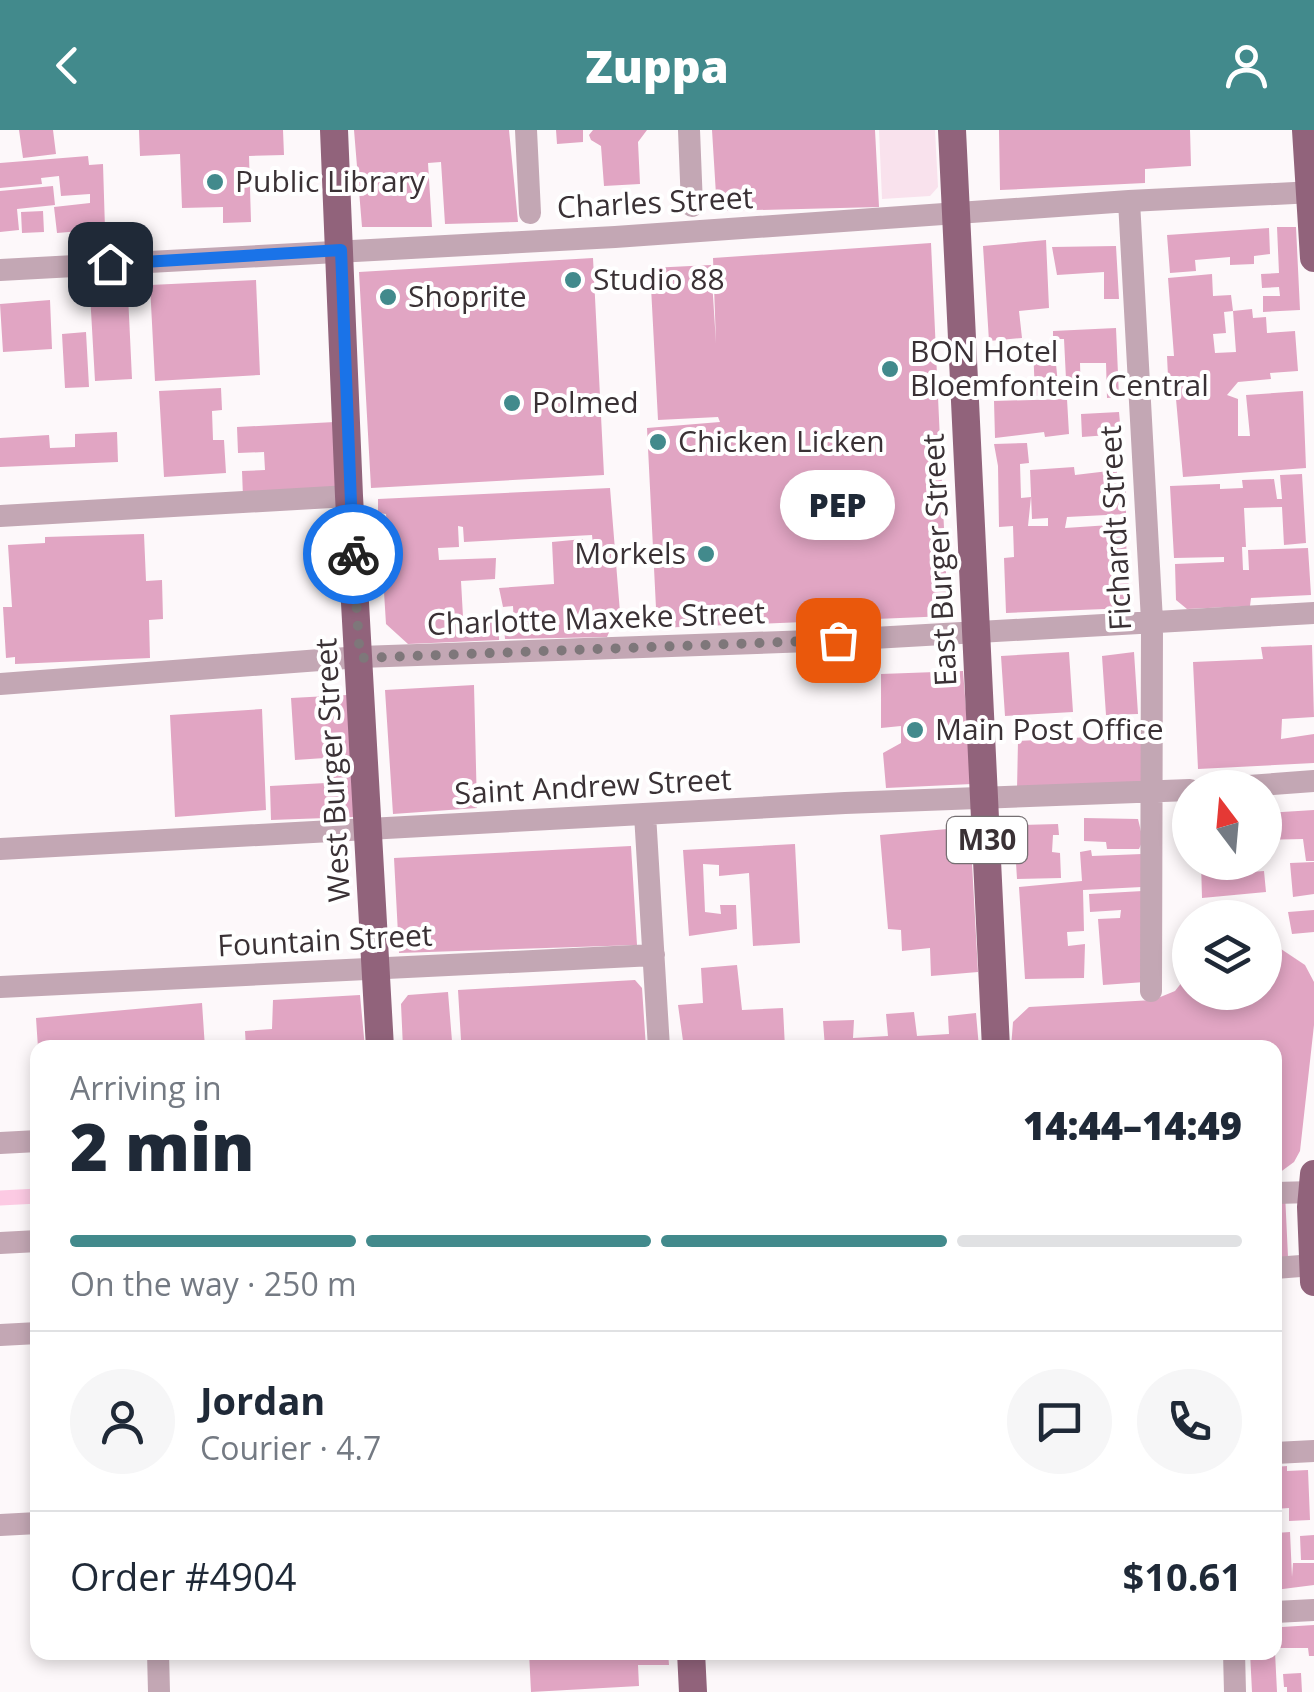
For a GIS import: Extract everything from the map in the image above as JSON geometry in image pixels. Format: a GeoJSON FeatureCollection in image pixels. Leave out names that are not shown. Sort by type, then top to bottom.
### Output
{"type":"FeatureCollection","features":[{"type":"Feature","properties":{"kind":"main road","name":"West Burger Street"},"geometry":{"type":"LineString","coordinates":[[334,130],[349,496],[380,1040]]}},
{"type":"Feature","properties":{"kind":"main road","name":"East Burger Street"},"geometry":{"type":"LineString","coordinates":[[952,130],[996,1040]]}},
{"type":"Feature","properties":{"kind":"main road"},"geometry":{"type":"LineString","coordinates":[[1306,130],[1314,258]]}},
{"type":"Feature","properties":{"kind":"main road"},"geometry":{"type":"LineString","coordinates":[[1313,1271],[1314,1181]]}},
{"type":"Feature","properties":{"kind":"main road"},"geometry":{"type":"LineString","coordinates":[[691,1660],[693,1692]]}},
{"type":"Feature","properties":{"kind":"street"},"geometry":{"type":"LineString","coordinates":[[526,130],[530,213]]}},
{"type":"Feature","properties":{"kind":"street"},"geometry":{"type":"LineString","coordinates":[[688,130],[692,206]]}},
{"type":"Feature","properties":{"kind":"street","name":"Charles Street"},"geometry":{"type":"LineString","coordinates":[[0,270],[1312,192]]}},
{"type":"Feature","properties":{"kind":"street","name":"Fichardt Street"},"geometry":{"type":"LineString","coordinates":[[1129,201],[1152,621],[1151,991]]}},
{"type":"Feature","properties":{"kind":"street"},"geometry":{"type":"LineString","coordinates":[[0,516],[349,496]]}},
{"type":"Feature","properties":{"kind":"street","name":"Charlotte Maxeke Street"},"geometry":{"type":"LineString","coordinates":[[0,684],[360,658],[642,649],[1314,613]]}},
{"type":"Feature","properties":{"kind":"street"},"geometry":{"type":"LineString","coordinates":[[1282,783],[1314,781]]}},
{"type":"Feature","properties":{"kind":"street","name":"Saint Andrew Street"},"geometry":{"type":"LineString","coordinates":[[0,848],[1172,791]]}},
{"type":"Feature","properties":{"kind":"street"},"geometry":{"type":"LineString","coordinates":[[645,814],[659,1040]]}},
{"type":"Feature","properties":{"kind":"street","name":"Fountain Street"},"geometry":{"type":"LineString","coordinates":[[0,987],[654,954]]}},
{"type":"Feature","properties":{"kind":"street"},"geometry":{"type":"LineString","coordinates":[[0,1143],[30,1141]]}},
{"type":"Feature","properties":{"kind":"street"},"geometry":{"type":"LineString","coordinates":[[1282,1191],[1314,1181]]}},
{"type":"Feature","properties":{"kind":"street"},"geometry":{"type":"LineString","coordinates":[[0,1243],[30,1241]]}},
{"type":"Feature","properties":{"kind":"street"},"geometry":{"type":"LineString","coordinates":[[1282,1269],[1313,1271]]}},
{"type":"Feature","properties":{"kind":"street"},"geometry":{"type":"LineString","coordinates":[[0,1335],[30,1333]]}},
{"type":"Feature","properties":{"kind":"street"},"geometry":{"type":"LineString","coordinates":[[1282,1453],[1314,1452]]}},
{"type":"Feature","properties":{"kind":"street"},"geometry":{"type":"LineString","coordinates":[[0,1525],[30,1523]]}},
{"type":"Feature","properties":{"kind":"street"},"geometry":{"type":"LineString","coordinates":[[1282,1612],[1314,1610]]}},
{"type":"Feature","properties":{"kind":"street"},"geometry":{"type":"LineString","coordinates":[[158,1660],[159,1692]]}},
{"type":"Feature","properties":{"kind":"street"},"geometry":{"type":"LineString","coordinates":[[1234,1660],[1235,1692]]}},
{"type":"Feature","properties":{"kind":"shaded area"},"geometry":{"type":"Polygon","coordinates":[[[879,130],[935,130],[938,187],[930,196],[882,199],[879,130]]]}},
{"type":"Feature","properties":{"kind":"building"},"geometry":{"type":"Polygon","coordinates":[[[19,130],[53,130],[56,154],[23,158],[19,130]]]}},
{"type":"Feature","properties":{"kind":"building","name":"Public Library"},"geometry":{"type":"Polygon","coordinates":[[[139,130],[283,130],[284,155],[249,156],[251,222],[223,223],[223,207],[182,208],[180,154],[140,156],[139,130]]]}},
{"type":"Feature","properties":{"kind":"building"},"geometry":{"type":"Polygon","coordinates":[[[354,130],[509,130],[518,222],[445,224],[441,162],[428,163],[432,227],[362,227],[354,130]]]}},
{"type":"Feature","properties":{"kind":"building"},"geometry":{"type":"Polygon","coordinates":[[[556,130],[583,130],[583,142],[557,144],[556,130]]]}},
{"type":"Feature","properties":{"kind":"building"},"geometry":{"type":"Polygon","coordinates":[[[593,130],[647,130],[638,142],[640,184],[604,186],[601,146],[589,135],[593,130]]]}},
{"type":"Feature","properties":{"kind":"building"},"geometry":{"type":"Polygon","coordinates":[[[712,130],[875,130],[879,207],[717,211],[712,130]]]}},
{"type":"Feature","properties":{"kind":"building"},"geometry":{"type":"Polygon","coordinates":[[[999,130],[1190,130],[1191,166],[1145,169],[1145,183],[1000,190],[999,130]]]}},
{"type":"Feature","properties":{"kind":"building"},"geometry":{"type":"Polygon","coordinates":[[[88,156],[89,165],[103,164],[105,229],[57,233],[54,207],[90,203],[90,194],[61,196],[59,176],[41,178],[42,184],[0,188],[0,163],[88,156]]]}},
{"type":"Feature","properties":{"kind":"building"},"geometry":{"type":"Polygon","coordinates":[[[53,186],[55,205],[17,209],[19,230],[0,232],[0,191],[53,186]]]}},
{"type":"Feature","properties":{"kind":"building"},"geometry":{"type":"Polygon","coordinates":[[[43,211],[44,232],[22,233],[21,212],[43,211]]]}},
{"type":"Feature","properties":{"kind":"building"},"geometry":{"type":"Polygon","coordinates":[[[1277,227],[1296,227],[1300,310],[1263,312],[1263,296],[1280,296],[1279,287],[1262,288],[1261,274],[1279,273],[1277,227]]]}},
{"type":"Feature","properties":{"kind":"building"},"geometry":{"type":"Polygon","coordinates":[[[1269,228],[1270,254],[1254,256],[1254,264],[1230,265],[1230,257],[1195,260],[1196,271],[1170,273],[1167,235],[1269,228]]]}},
{"type":"Feature","properties":{"kind":"building"},"geometry":{"type":"Polygon","coordinates":[[[1046,240],[1049,308],[1019,311],[1022,338],[989,341],[983,246],[1046,240]]]}},
{"type":"Feature","properties":{"kind":"building"},"geometry":{"type":"Polygon","coordinates":[[[931,243],[948,616],[657,628],[647,428],[720,422],[718,417],[658,420],[650,268],[711,265],[716,343],[713,258],[931,243]]]}},
{"type":"Feature","properties":{"kind":"building"},"geometry":{"type":"Polygon","coordinates":[[[1116,246],[1119,299],[1104,299],[1104,272],[1057,275],[1052,247],[1116,246]]]}},
{"type":"Feature","properties":{"kind":"building"},"geometry":{"type":"Polygon","coordinates":[[[593,258],[604,475],[371,488],[359,272],[593,258]]]}},
{"type":"Feature","properties":{"kind":"building"},"geometry":{"type":"Polygon","coordinates":[[[127,274],[132,379],[95,381],[89,276],[127,274]]]}},
{"type":"Feature","properties":{"kind":"building"},"geometry":{"type":"Polygon","coordinates":[[[1212,274],[1213,296],[1231,295],[1233,311],[1252,309],[1253,318],[1266,317],[1267,333],[1295,331],[1298,371],[1270,373],[1271,379],[1238,382],[1227,395],[1238,399],[1238,436],[1250,436],[1246,395],[1303,391],[1306,468],[1183,477],[1176,399],[1169,397],[1167,356],[1174,356],[1168,278],[1212,274]],[[1233,311],[1224,312],[1226,333],[1213,334],[1215,353],[1236,352],[1233,311]]]}},
{"type":"Feature","properties":{"kind":"building"},"geometry":{"type":"Polygon","coordinates":[[[256,280],[260,375],[155,381],[150,285],[256,280]]]}},
{"type":"Feature","properties":{"kind":"building"},"geometry":{"type":"Polygon","coordinates":[[[50,300],[52,349],[3,352],[0,304],[50,300]]]}},
{"type":"Feature","properties":{"kind":"building"},"geometry":{"type":"Polygon","coordinates":[[[1116,328],[1119,397],[1107,398],[1106,363],[1080,363],[1081,399],[1067,399],[1064,339],[1053,339],[1053,331],[1116,328]]]}},
{"type":"Feature","properties":{"kind":"building"},"geometry":{"type":"Polygon","coordinates":[[[86,332],[89,387],[65,388],[62,334],[86,332]]]}},
{"type":"Feature","properties":{"kind":"building"},"geometry":{"type":"Polygon","coordinates":[[[1054,343],[1059,395],[1035,396],[1033,345],[1054,343]]]}},
{"type":"Feature","properties":{"kind":"building"},"geometry":{"type":"Polygon","coordinates":[[[221,388],[222,410],[212,411],[213,440],[224,440],[226,473],[164,477],[159,391],[221,388]]]}},
{"type":"Feature","properties":{"kind":"building"},"geometry":{"type":"Polygon","coordinates":[[[1067,399],[1069,434],[1045,437],[1044,432],[995,438],[994,401],[1067,399]]]}},
{"type":"Feature","properties":{"kind":"building"},"geometry":{"type":"Polygon","coordinates":[[[1119,412],[1121,434],[1082,437],[1081,414],[1119,412]]]}},
{"type":"Feature","properties":{"kind":"building"},"geometry":{"type":"Polygon","coordinates":[[[335,422],[339,492],[243,497],[242,471],[265,470],[264,452],[238,453],[237,427],[335,422]]]}},
{"type":"Feature","properties":{"kind":"building"},"geometry":{"type":"Polygon","coordinates":[[[117,432],[118,462],[0,467],[0,438],[49,435],[50,448],[75,447],[75,434],[117,432]]]}},
{"type":"Feature","properties":{"kind":"building"},"geometry":{"type":"Polygon","coordinates":[[[1027,443],[1029,463],[1020,464],[1021,498],[1031,497],[1028,526],[1048,526],[1048,518],[1032,519],[1030,470],[1074,467],[1075,475],[1117,470],[1116,491],[1126,491],[1126,514],[1067,517],[1065,528],[1125,524],[1130,608],[1006,613],[1004,558],[1014,557],[1013,526],[999,527],[994,444],[1027,443]]]}},
{"type":"Feature","properties":{"kind":"building"},"geometry":{"type":"Polygon","coordinates":[[[1302,474],[1306,543],[1284,545],[1282,507],[1244,508],[1243,570],[1249,570],[1248,550],[1308,548],[1311,595],[1251,598],[1250,606],[1187,609],[1176,600],[1175,564],[1224,562],[1224,557],[1174,558],[1170,486],[1220,484],[1220,489],[1243,488],[1242,480],[1274,479],[1277,499],[1282,499],[1280,475],[1302,474]]]}},
{"type":"Feature","properties":{"kind":"building"},"geometry":{"type":"Polygon","coordinates":[[[610,488],[621,625],[611,628],[607,637],[505,639],[504,627],[514,626],[513,606],[503,607],[499,588],[554,584],[552,542],[583,539],[584,558],[594,557],[592,535],[464,542],[463,527],[458,526],[459,547],[438,548],[439,560],[496,558],[495,579],[461,581],[463,617],[499,614],[499,640],[408,644],[386,624],[380,528],[387,527],[386,514],[378,513],[378,499],[610,488]]]}},
{"type":"Feature","properties":{"kind":"building"},"geometry":{"type":"Polygon","coordinates":[[[144,534],[146,581],[162,580],[163,619],[149,620],[150,658],[15,664],[15,657],[6,658],[3,607],[12,607],[8,545],[45,543],[45,537],[144,534]]]}},
{"type":"Feature","properties":{"kind":"building"},"geometry":{"type":"Polygon","coordinates":[[[1312,645],[1314,717],[1282,719],[1281,739],[1314,734],[1314,763],[1198,769],[1193,662],[1263,659],[1261,647],[1312,645]]]}},
{"type":"Feature","properties":{"kind":"building"},"geometry":{"type":"Polygon","coordinates":[[[1069,652],[1073,712],[1005,716],[1001,656],[1069,652]]]}},
{"type":"Feature","properties":{"kind":"building"},"geometry":{"type":"Polygon","coordinates":[[[1134,652],[1138,714],[1106,715],[1102,656],[1134,652]]]}},
{"type":"Feature","properties":{"kind":"building"},"geometry":{"type":"Polygon","coordinates":[[[963,671],[972,784],[886,788],[883,753],[901,743],[901,726],[881,728],[881,674],[963,671]]]}},
{"type":"Feature","properties":{"kind":"building"},"geometry":{"type":"Polygon","coordinates":[[[474,685],[477,808],[393,814],[385,690],[474,685]]]}},
{"type":"Feature","properties":{"kind":"building"},"geometry":{"type":"Polygon","coordinates":[[[347,695],[354,817],[271,820],[270,786],[326,783],[325,758],[295,760],[291,698],[347,695]]]}},
{"type":"Feature","properties":{"kind":"building"},"geometry":{"type":"Polygon","coordinates":[[[262,709],[266,810],[175,817],[170,715],[262,709]]]}},
{"type":"Feature","properties":{"kind":"building"},"geometry":{"type":"Polygon","coordinates":[[[1144,734],[1144,785],[1017,790],[1018,741],[1144,734]]]}},
{"type":"Feature","properties":{"kind":"building"},"geometry":{"type":"Polygon","coordinates":[[[1314,810],[1314,861],[1306,861],[1303,839],[1282,840],[1282,812],[1314,810]]]}},
{"type":"Feature","properties":{"kind":"building"},"geometry":{"type":"Polygon","coordinates":[[[1084,818],[1138,819],[1143,840],[1139,849],[1107,849],[1106,842],[1084,841],[1084,818]]]}},
{"type":"Feature","properties":{"kind":"building"},"geometry":{"type":"Polygon","coordinates":[[[1058,824],[1059,835],[1053,835],[1052,852],[1060,853],[1061,878],[1017,879],[1014,831],[1021,825],[1058,824]]]}},
{"type":"Feature","properties":{"kind":"building"},"geometry":{"type":"Polygon","coordinates":[[[970,827],[978,972],[931,976],[930,948],[902,951],[901,930],[888,929],[880,835],[970,827]]]}},
{"type":"Feature","properties":{"kind":"building"},"geometry":{"type":"Polygon","coordinates":[[[795,844],[800,943],[753,946],[749,873],[719,876],[719,865],[703,864],[705,912],[721,914],[720,905],[736,905],[737,929],[689,936],[683,850],[795,844]]]}},
{"type":"Feature","properties":{"kind":"building"},"geometry":{"type":"Polygon","coordinates":[[[631,846],[637,945],[399,953],[394,858],[631,846]]]}},
{"type":"Feature","properties":{"kind":"building"},"geometry":{"type":"Polygon","coordinates":[[[1091,850],[1092,856],[1142,854],[1142,887],[1083,890],[1084,931],[1067,932],[1068,946],[1085,944],[1084,978],[1025,979],[1019,887],[1082,881],[1080,852],[1091,850]]]}},
{"type":"Feature","properties":{"kind":"building"},"geometry":{"type":"Polygon","coordinates":[[[1314,862],[1314,894],[1293,897],[1290,863],[1314,862]]]}},
{"type":"Feature","properties":{"kind":"building"},"geometry":{"type":"Polygon","coordinates":[[[1202,880],[1265,880],[1266,892],[1202,898],[1202,880]]]}},
{"type":"Feature","properties":{"kind":"building"},"geometry":{"type":"Polygon","coordinates":[[[1143,891],[1145,982],[1103,985],[1098,919],[1120,918],[1121,910],[1090,912],[1089,894],[1143,891]]]}},
{"type":"Feature","properties":{"kind":"building"},"geometry":{"type":"Polygon","coordinates":[[[1314,910],[1314,932],[1292,934],[1288,912],[1314,910]]]}},
{"type":"Feature","properties":{"kind":"building"},"geometry":{"type":"Polygon","coordinates":[[[1282,950],[1305,965],[1314,982],[1314,1025],[1300,1151],[1294,1162],[1282,1171],[1282,1040],[1012,1040],[1013,1022],[1029,1007],[1153,1000],[1172,992],[1172,1010],[1282,1010],[1282,950]]]}},
{"type":"Feature","properties":{"kind":"building"},"geometry":{"type":"Polygon","coordinates":[[[737,965],[742,1010],[783,1008],[785,1040],[683,1040],[678,1005],[703,1003],[701,968],[737,965]]]}},
{"type":"Feature","properties":{"kind":"building"},"geometry":{"type":"Polygon","coordinates":[[[635,980],[642,988],[645,1040],[461,1040],[458,990],[635,980]]]}},
{"type":"Feature","properties":{"kind":"building"},"geometry":{"type":"Polygon","coordinates":[[[448,992],[452,1040],[403,1040],[401,1004],[408,995],[448,992]]]}},
{"type":"Feature","properties":{"kind":"building"},"geometry":{"type":"Polygon","coordinates":[[[360,995],[364,1040],[246,1040],[245,1031],[272,1029],[273,1000],[360,995]]]}},
{"type":"Feature","properties":{"kind":"building"},"geometry":{"type":"Polygon","coordinates":[[[202,1003],[204,1040],[37,1040],[36,1018],[202,1003]]]}},
{"type":"Feature","properties":{"kind":"building"},"geometry":{"type":"Polygon","coordinates":[[[914,1012],[917,1036],[949,1034],[948,1016],[976,1013],[978,1040],[824,1040],[823,1021],[854,1020],[853,1038],[888,1036],[886,1014],[914,1012]]]}},
{"type":"Feature","properties":{"kind":"building"},"geometry":{"type":"Polygon","coordinates":[[[1285,1193],[1288,1257],[1282,1257],[1285,1193]]]}},
{"type":"Feature","properties":{"kind":"building"},"geometry":{"type":"Polygon","coordinates":[[[1282,1466],[1287,1466],[1287,1471],[1308,1470],[1310,1520],[1289,1521],[1289,1508],[1282,1508],[1282,1466]]]}},
{"type":"Feature","properties":{"kind":"building"},"geometry":{"type":"Polygon","coordinates":[[[1290,1532],[1292,1577],[1293,1563],[1314,1563],[1314,1585],[1282,1589],[1282,1533],[1290,1532]]]}},
{"type":"Feature","properties":{"kind":"building"},"geometry":{"type":"Polygon","coordinates":[[[1314,1535],[1314,1560],[1301,1560],[1300,1536],[1314,1535]]]}},
{"type":"Feature","properties":{"kind":"building"},"geometry":{"type":"Polygon","coordinates":[[[1314,1625],[1314,1656],[1309,1656],[1308,1648],[1282,1648],[1282,1627],[1314,1625]]]}},
{"type":"Feature","properties":{"kind":"building"},"geometry":{"type":"Polygon","coordinates":[[[529,1660],[669,1660],[669,1665],[638,1665],[639,1686],[531,1692],[529,1660]]]}},
{"type":"Feature","properties":{"kind":"building"},"geometry":{"type":"Polygon","coordinates":[[[1250,1660],[1275,1660],[1277,1692],[1252,1692],[1250,1660]]]}},
{"type":"Feature","properties":{"kind":"building"},"geometry":{"type":"Polygon","coordinates":[[[1301,1673],[1302,1692],[1287,1692],[1283,1674],[1301,1673]]]}},
{"type":"Feature","properties":{"kind":"waterway"},"geometry":{"type":"LineString","coordinates":[[0,1198],[30,1196]]}},
{"type":"Feature","properties":{"kind":"way so far"},"geometry":{"type":"LineString","coordinates":[[353,554],[360,658],[838,640]]}},
{"type":"Feature","properties":{"kind":"place","name":"Public Library"},"geometry":{"type":"Point","coordinates":[215,182]}},
{"type":"Feature","properties":{"kind":"place","name":"Studio 88"},"geometry":{"type":"Point","coordinates":[573,280]}},
{"type":"Feature","properties":{"kind":"place","name":"Shoprite"},"geometry":{"type":"Point","coordinates":[388,297]}},
{"type":"Feature","properties":{"kind":"place","name":"BON Hotel Bloemfontein Central"},"geometry":{"type":"Point","coordinates":[890,369]}},
{"type":"Feature","properties":{"kind":"place","name":"Polmed"},"geometry":{"type":"Point","coordinates":[512,403]}},
{"type":"Feature","properties":{"kind":"place","name":"Chicken Licken"},"geometry":{"type":"Point","coordinates":[658,442]}},
{"type":"Feature","properties":{"kind":"place","name":"Morkels"},"geometry":{"type":"Point","coordinates":[706,554]}},
{"type":"Feature","properties":{"kind":"place","name":"PEP"},"geometry":{"type":"Point","coordinates":[838,640]}},
{"type":"Feature","properties":{"kind":"place","name":"Main Post Office"},"geometry":{"type":"Point","coordinates":[915,730]}},
{"type":"Feature","properties":{"kind":"route"},"geometry":{"type":"LineString","coordinates":[[110,264],[341,250],[353,554]]}}]}
